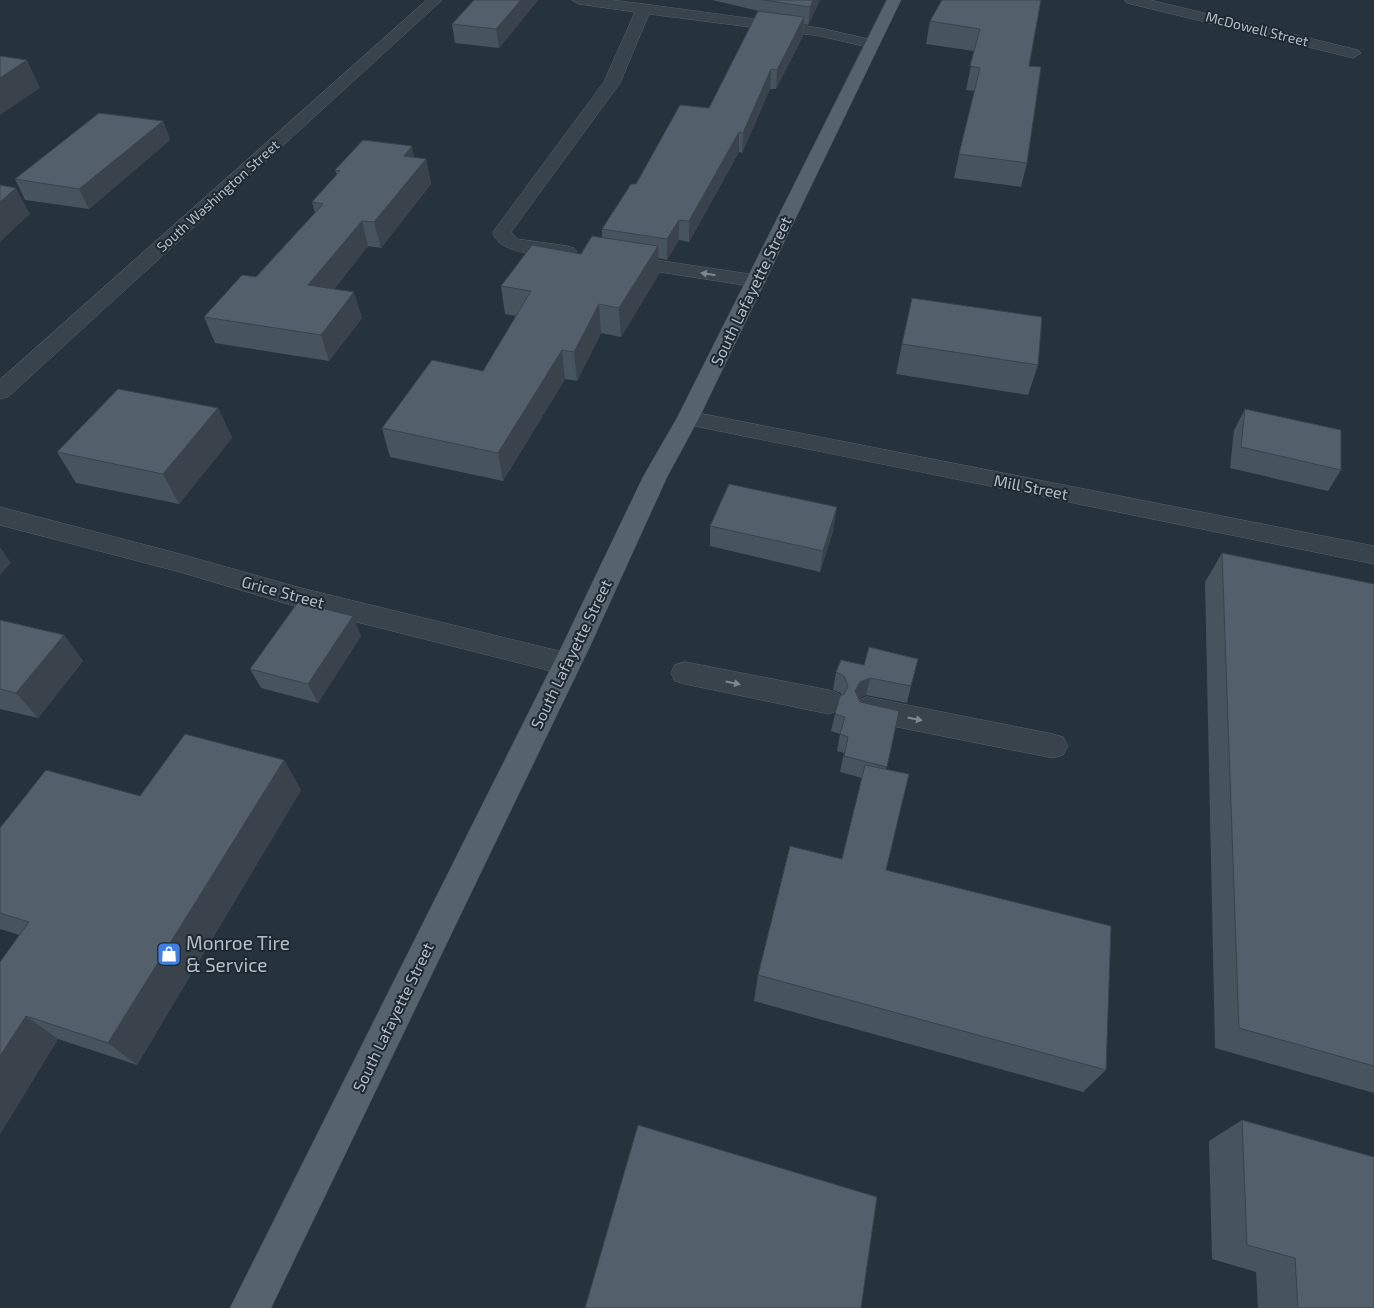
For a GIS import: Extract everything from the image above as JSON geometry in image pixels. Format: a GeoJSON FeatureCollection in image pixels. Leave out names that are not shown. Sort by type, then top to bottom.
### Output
{"type":"FeatureCollection","features":[{"type":"Feature","properties":{"kind":"main road","name":"South Lafayette Street"},"geometry":{"type":"LineString","coordinates":[[250,1308],[567,664],[655,477],[688,418],[894,0]]}},
{"type":"Feature","properties":{"kind":"street","name":"South Washington Street"},"geometry":{"type":"LineString","coordinates":[[0,392],[435,0]]}},
{"type":"Feature","properties":{"kind":"street"},"geometry":{"type":"LineString","coordinates":[[578,0],[820,32],[872,44]]}},
{"type":"Feature","properties":{"kind":"street","name":"McDowell Street"},"geometry":{"type":"LineString","coordinates":[[1132,0],[1353,53]]}},
{"type":"Feature","properties":{"kind":"street"},"geometry":{"type":"LineString","coordinates":[[644,8],[612,83],[504,228],[503,237],[511,244],[756,281]]}},
{"type":"Feature","properties":{"kind":"street","name":"Mill Street"},"geometry":{"type":"LineString","coordinates":[[688,418],[1374,555]]}},
{"type":"Feature","properties":{"kind":"street","name":"Grice Street"},"geometry":{"type":"LineString","coordinates":[[0,516],[180,563],[301,598],[567,664]]}},
{"type":"Feature","properties":{"kind":"street"},"geometry":{"type":"LineString","coordinates":[[685,673],[829,702]]}},
{"type":"Feature","properties":{"kind":"street"},"geometry":{"type":"LineString","coordinates":[[867,709],[1053,746]]}},
{"type":"Feature","properties":{"kind":"building"},"geometry":{"type":"Polygon","coordinates":[[[474,0],[521,0],[496,29],[452,24],[474,0]]]}},
{"type":"Feature","properties":{"kind":"building"},"geometry":{"type":"Polygon","coordinates":[[[764,0],[813,0],[810,7],[764,0]]]}},
{"type":"Feature","properties":{"kind":"building"},"geometry":{"type":"Polygon","coordinates":[[[942,0],[1041,0],[1029,66],[1041,67],[1027,163],[959,154],[980,68],[970,66],[980,29],[930,21],[942,0]]]}},
{"type":"Feature","properties":{"kind":"building"},"geometry":{"type":"Polygon","coordinates":[[[758,11],[804,17],[777,70],[771,69],[743,133],[739,132],[689,221],[679,220],[667,239],[602,229],[631,184],[636,184],[680,105],[709,108],[758,11]]]}},
{"type":"Feature","properties":{"kind":"building"},"geometry":{"type":"Polygon","coordinates":[[[0,56],[27,60],[0,78],[0,56]]]}},
{"type":"Feature","properties":{"kind":"building"},"geometry":{"type":"Polygon","coordinates":[[[99,113],[163,121],[79,189],[15,179],[99,113]]]}},
{"type":"Feature","properties":{"kind":"building"},"geometry":{"type":"Polygon","coordinates":[[[363,140],[412,146],[404,156],[426,159],[374,222],[362,221],[308,285],[354,292],[321,335],[204,317],[242,275],[256,277],[323,204],[312,202],[340,171],[335,170],[363,140]]]}},
{"type":"Feature","properties":{"kind":"building"},"geometry":{"type":"Polygon","coordinates":[[[0,185],[16,188],[0,202],[0,185]]]}},
{"type":"Feature","properties":{"kind":"building"},"geometry":{"type":"Polygon","coordinates":[[[592,236],[658,246],[619,308],[599,304],[574,352],[562,350],[498,453],[382,428],[432,360],[483,371],[531,291],[501,286],[532,245],[581,254],[592,236]]]}},
{"type":"Feature","properties":{"kind":"building"},"geometry":{"type":"Polygon","coordinates":[[[912,298],[1042,317],[1038,365],[902,344],[912,298]]]}},
{"type":"Feature","properties":{"kind":"building"},"geometry":{"type":"Polygon","coordinates":[[[118,389],[218,408],[163,474],[57,452],[118,389]]]}},
{"type":"Feature","properties":{"kind":"building"},"geometry":{"type":"Polygon","coordinates":[[[1245,409],[1341,430],[1341,470],[1241,447],[1245,409]]]}},
{"type":"Feature","properties":{"kind":"building"},"geometry":{"type":"Polygon","coordinates":[[[729,484],[837,507],[823,551],[710,526],[729,484]]]}},
{"type":"Feature","properties":{"kind":"building"},"geometry":{"type":"Polygon","coordinates":[[[1222,553],[1374,584],[1374,1066],[1239,1028],[1222,553]]]}},
{"type":"Feature","properties":{"kind":"building"},"geometry":{"type":"Polygon","coordinates":[[[298,602],[353,616],[308,684],[250,669],[298,602]]]}},
{"type":"Feature","properties":{"kind":"building"},"geometry":{"type":"Polygon","coordinates":[[[0,620],[64,635],[16,693],[0,689],[0,620]]]}},
{"type":"Feature","properties":{"kind":"building"},"geometry":{"type":"Polygon","coordinates":[[[869,647],[918,659],[911,686],[870,678],[860,682],[855,691],[860,702],[899,711],[887,767],[844,756],[848,737],[840,734],[845,717],[835,714],[840,696],[844,694],[848,686],[844,676],[836,672],[841,660],[864,665],[869,647]]]}},
{"type":"Feature","properties":{"kind":"building"},"geometry":{"type":"Polygon","coordinates":[[[185,734],[284,760],[108,1043],[26,1016],[0,1056],[0,962],[29,922],[0,913],[0,828],[46,770],[140,796],[185,734]]]}},
{"type":"Feature","properties":{"kind":"building"},"geometry":{"type":"Polygon","coordinates":[[[865,765],[909,774],[886,870],[1111,926],[1106,1070],[758,975],[790,846],[842,859],[865,765]]]}},
{"type":"Feature","properties":{"kind":"building"},"geometry":{"type":"Polygon","coordinates":[[[1242,1120],[1374,1157],[1374,1308],[1298,1308],[1295,1258],[1247,1245],[1242,1120]]]}},
{"type":"Feature","properties":{"kind":"building"},"geometry":{"type":"Polygon","coordinates":[[[638,1125],[877,1197],[861,1308],[585,1308],[638,1125]]]}},
{"type":"Feature","properties":{"kind":"place","name":"Monroe Tire & Service"},"geometry":{"type":"Point","coordinates":[169,954]}}]}
